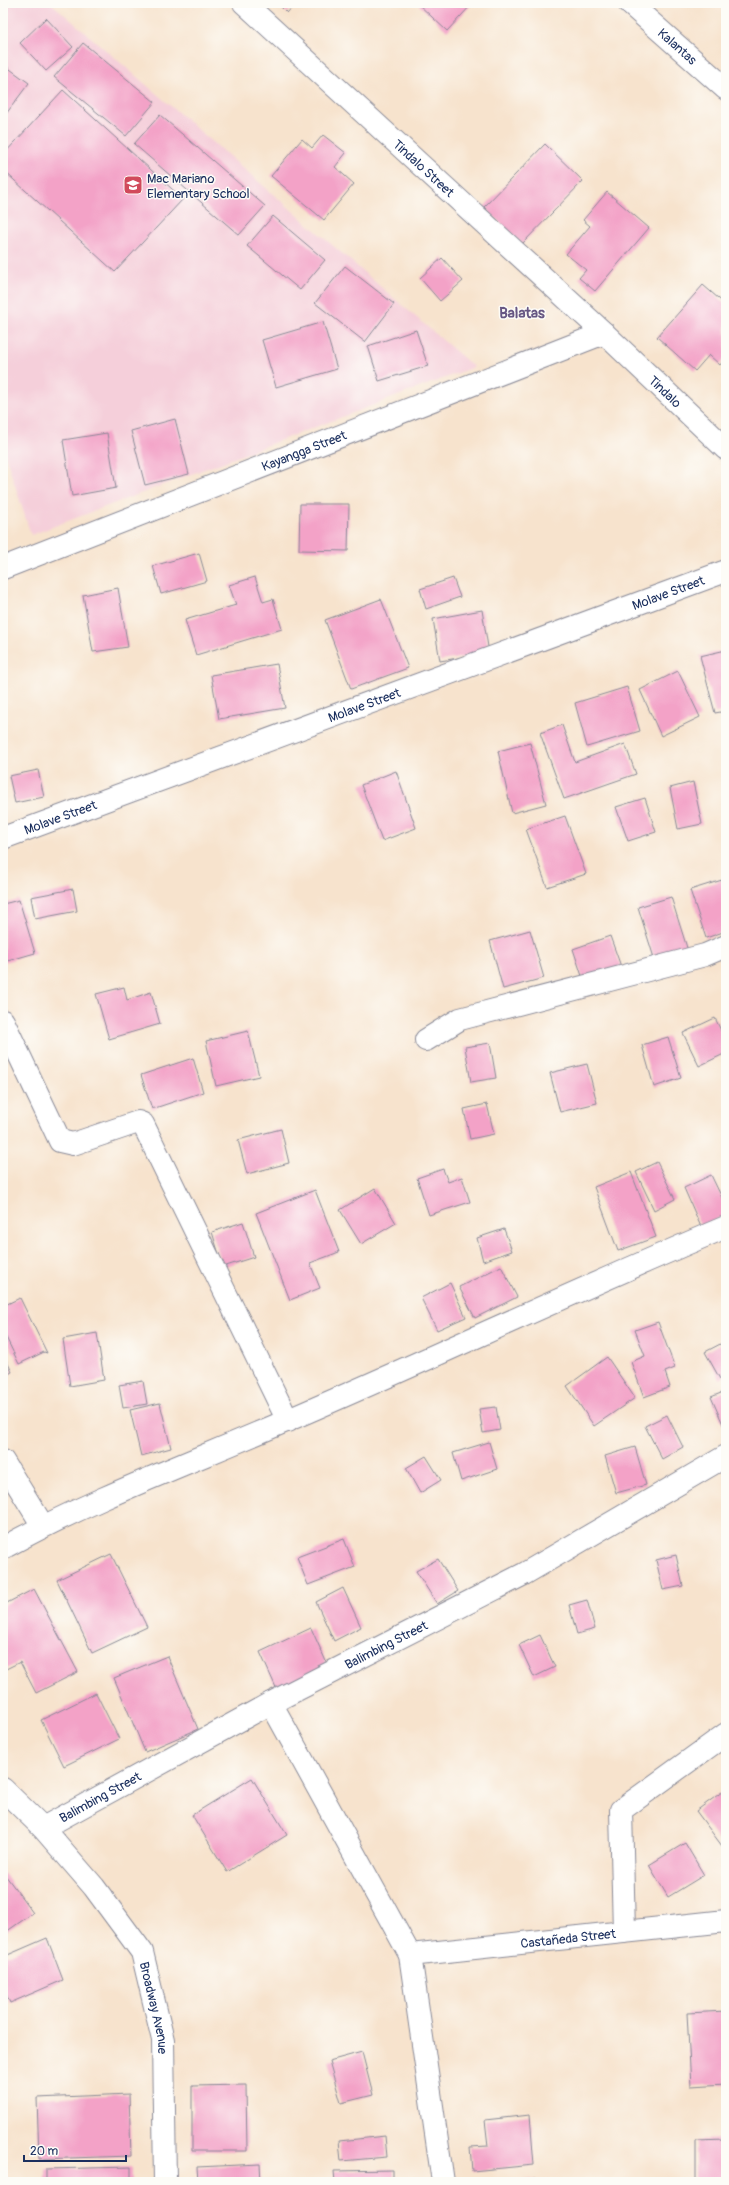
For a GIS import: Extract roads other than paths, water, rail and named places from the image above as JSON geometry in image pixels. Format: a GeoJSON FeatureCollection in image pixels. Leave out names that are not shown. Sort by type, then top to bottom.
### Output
{"type":"FeatureCollection","features":[{"type":"Feature","properties":{"kind":"street","name":"Tindalo Street"},"geometry":{"type":"LineString","coordinates":[[244,3],[604,333]]}},
{"type":"Feature","properties":{"kind":"street","name":"Kalantas"},"geometry":{"type":"LineString","coordinates":[[629,3],[726,89]]}},
{"type":"Feature","properties":{"kind":"street","name":"Tindalo"},"geometry":{"type":"LineString","coordinates":[[604,333],[726,449]]}},
{"type":"Feature","properties":{"kind":"street","name":"Kayangga Street"},"geometry":{"type":"LineString","coordinates":[[3,568],[604,333]]}},
{"type":"Feature","properties":{"kind":"street","name":"Molave Street"},"geometry":{"type":"LineString","coordinates":[[3,838],[726,572]]}},
{"type":"Feature","properties":{"kind":"street"},"geometry":{"type":"LineString","coordinates":[[426,1040],[460,1020],[705,955],[726,946]]}},
{"type":"Feature","properties":{"kind":"street"},"geometry":{"type":"LineString","coordinates":[[3,1021],[60,1141],[73,1144],[138,1122],[143,1124],[288,1421]]}},
{"type":"Feature","properties":{"kind":"street"},"geometry":{"type":"LineString","coordinates":[[3,1548],[43,1526],[288,1421],[641,1262],[726,1226]]}},
{"type":"Feature","properties":{"kind":"street","name":"Balimbing Street"},"geometry":{"type":"LineString","coordinates":[[43,1828],[270,1703],[524,1574],[726,1456]]}},
{"type":"Feature","properties":{"kind":"street"},"geometry":{"type":"LineString","coordinates":[[3,1460],[43,1526]]}},
{"type":"Feature","properties":{"kind":"street"},"geometry":{"type":"LineString","coordinates":[[270,1703],[410,1955],[443,2182]]}},
{"type":"Feature","properties":{"kind":"street"},"geometry":{"type":"LineString","coordinates":[[624,1932],[621,1810],[726,1734]]}},
{"type":"Feature","properties":{"kind":"street","name":"Broadway Avenue"},"geometry":{"type":"LineString","coordinates":[[3,1790],[43,1828],[94,1887],[142,1952],[163,2040],[166,2182]]}},
{"type":"Feature","properties":{"kind":"street","name":"Castañeda Street"},"geometry":{"type":"LineString","coordinates":[[410,1955],[726,1922]]}},
{"type":"Feature","properties":{"kind":"place","name":"Mac Mariano Elementary School"},"geometry":{"type":"Point","coordinates":[133,185]}},
{"type":"Feature","properties":{"kind":"district","name":"Balatas"},"geometry":{"type":"Point","coordinates":[522,313]}}]}
